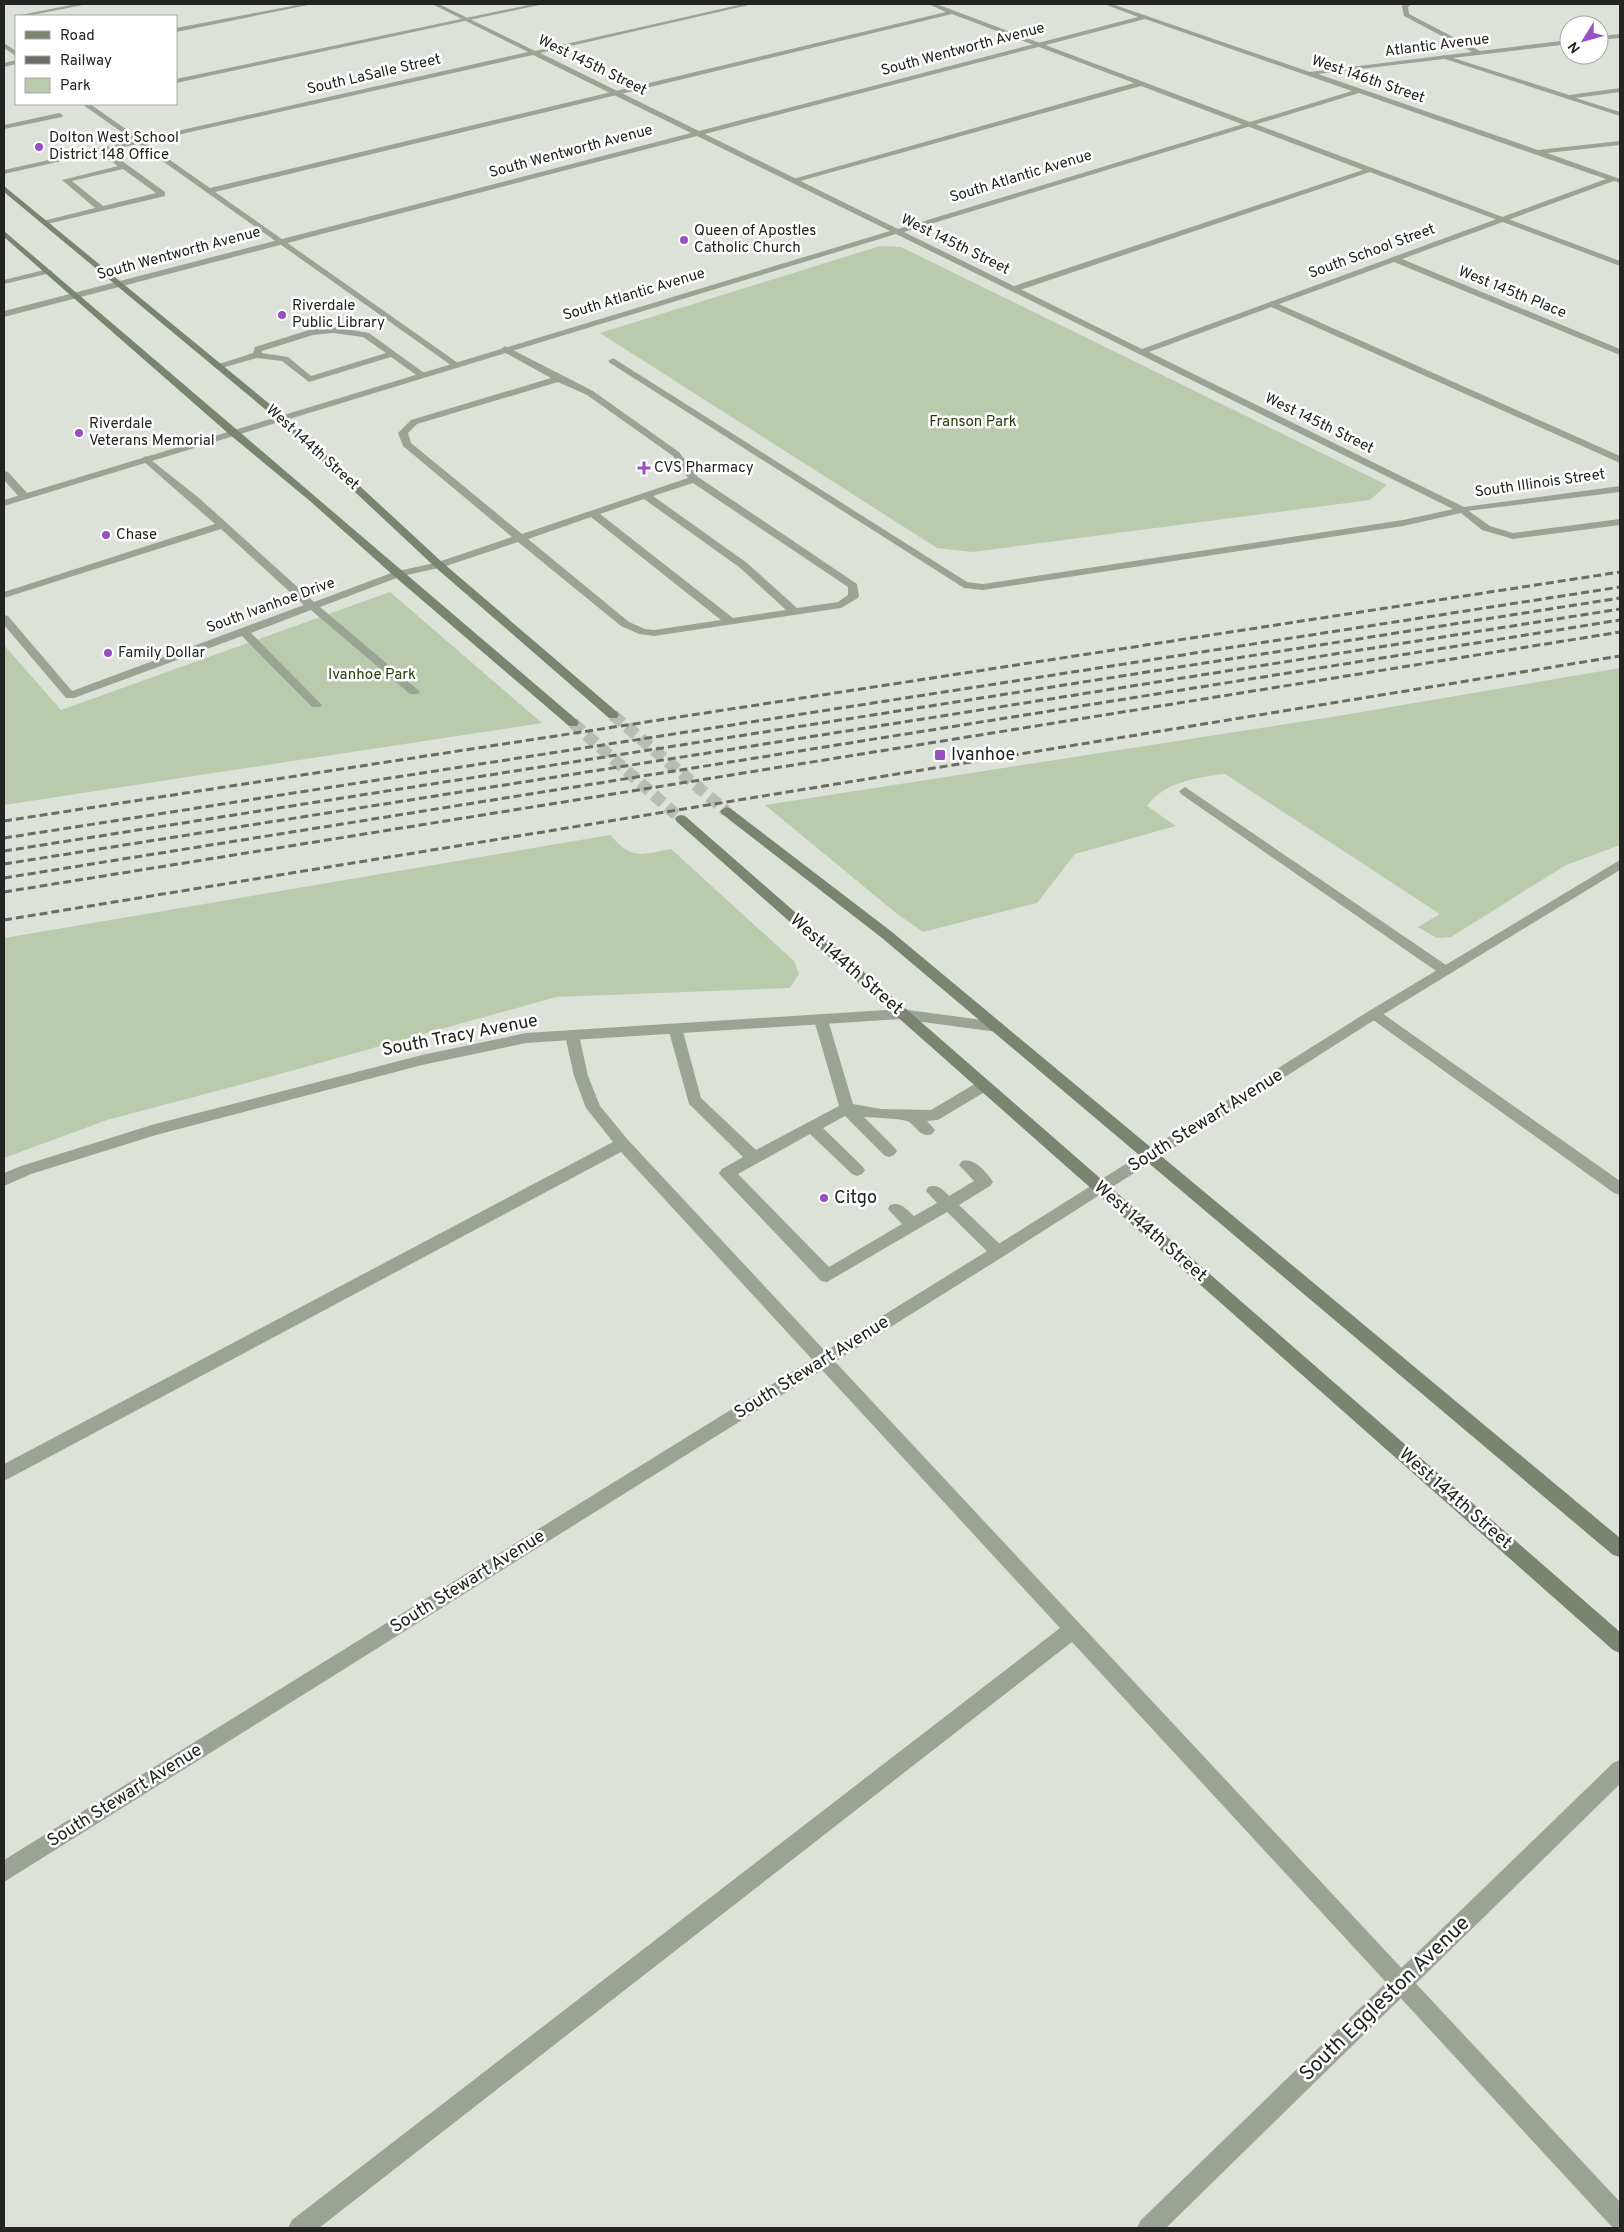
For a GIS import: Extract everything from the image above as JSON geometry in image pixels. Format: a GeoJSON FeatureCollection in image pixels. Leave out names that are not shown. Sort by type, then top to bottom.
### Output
{"type":"FeatureCollection","features":[{"type":"Feature","properties":{"kind":"street"},"geometry":{"type":"LineString","coordinates":[[26,15],[85,4]]}},
{"type":"Feature","properties":{"kind":"street"},"geometry":{"type":"LineString","coordinates":[[178,30],[310,4]]}},
{"type":"Feature","properties":{"kind":"street","name":"West 145th Street"},"geometry":{"type":"LineString","coordinates":[[435,4],[1463,510],[1486,528],[1513,536],[1620,522]]}},
{"type":"Feature","properties":{"kind":"street"},"geometry":{"type":"LineString","coordinates":[[178,80],[540,4]]}},
{"type":"Feature","properties":{"kind":"street","name":"South LaSalle Street"},"geometry":{"type":"LineString","coordinates":[[4,172],[750,4]]}},
{"type":"Feature","properties":{"kind":"street"},"geometry":{"type":"LineString","coordinates":[[931,4],[1620,264]]}},
{"type":"Feature","properties":{"kind":"street","name":"West 146th Street"},"geometry":{"type":"LineString","coordinates":[[1107,4],[1617,180]]}},
{"type":"Feature","properties":{"kind":"street"},"geometry":{"type":"LineString","coordinates":[[1408,4],[1405,6],[1406,15],[1479,53]]}},
{"type":"Feature","properties":{"kind":"street"},"geometry":{"type":"LineString","coordinates":[[209,191],[952,12]]}},
{"type":"Feature","properties":{"kind":"street","name":"South Wentworth Avenue"},"geometry":{"type":"LineString","coordinates":[[4,314],[1146,17]]}},
{"type":"Feature","properties":{"kind":"street","name":"Atlantic Avenue"},"geometry":{"type":"LineString","coordinates":[[1309,74],[1559,43]]}},
{"type":"Feature","properties":{"kind":"street"},"geometry":{"type":"LineString","coordinates":[[4,45],[15,53]]}},
{"type":"Feature","properties":{"kind":"street"},"geometry":{"type":"LineString","coordinates":[[1444,58],[1620,114]]}},
{"type":"Feature","properties":{"kind":"street"},"geometry":{"type":"LineString","coordinates":[[796,181],[1142,84]]}},
{"type":"Feature","properties":{"kind":"street"},"geometry":{"type":"LineString","coordinates":[[1566,97],[1620,90]]}},
{"type":"Feature","properties":{"kind":"street","name":"South Atlantic Avenue"},"geometry":{"type":"LineString","coordinates":[[4,502],[1359,91]]}},
{"type":"Feature","properties":{"kind":"street"},"geometry":{"type":"LineString","coordinates":[[87,105],[455,364]]}},
{"type":"Feature","properties":{"kind":"street"},"geometry":{"type":"LineString","coordinates":[[4,127],[59,115]]}},
{"type":"Feature","properties":{"kind":"street"},"geometry":{"type":"LineString","coordinates":[[1536,152],[1620,143]]}},
{"type":"Feature","properties":{"kind":"street"},"geometry":{"type":"LineString","coordinates":[[46,223],[162,194],[102,150]]}},
{"type":"Feature","properties":{"kind":"street"},"geometry":{"type":"LineString","coordinates":[[102,209],[66,180],[124,167]]}},
{"type":"Feature","properties":{"kind":"street"},"geometry":{"type":"LineString","coordinates":[[1014,289],[1370,170]]}},
{"type":"Feature","properties":{"kind":"street","name":"South School Street"},"geometry":{"type":"LineString","coordinates":[[1141,352],[1617,180]]}},
{"type":"Feature","properties":{"kind":"street","name":"West 144th Street"},"geometry":{"type":"LineString","coordinates":[[4,188],[280,417],[439,565],[613,715]]}},
{"type":"Feature","properties":{"kind":"street"},"geometry":{"type":"LineString","coordinates":[[4,233],[232,432],[314,499],[398,574],[572,722]]}},
{"type":"Feature","properties":{"kind":"street","name":"West 145th Place"},"geometry":{"type":"LineString","coordinates":[[1394,259],[1620,352]]}},
{"type":"Feature","properties":{"kind":"street"},"geometry":{"type":"LineString","coordinates":[[4,282],[48,271]]}},
{"type":"Feature","properties":{"kind":"street"},"geometry":{"type":"LineString","coordinates":[[1272,304],[1620,460]]}},
{"type":"Feature","properties":{"kind":"street"},"geometry":{"type":"LineString","coordinates":[[256,355],[258,349],[312,332],[333,330],[366,336],[422,374]]}},
{"type":"Feature","properties":{"kind":"street"},"geometry":{"type":"LineString","coordinates":[[505,349],[590,393],[676,454],[694,479],[853,586],[854,596],[841,605],[654,633],[643,632],[625,624],[406,444],[403,432],[414,422],[560,379]]}},
{"type":"Feature","properties":{"kind":"street"},"geometry":{"type":"LineString","coordinates":[[218,366],[256,355],[285,359],[309,379],[393,354]]}},
{"type":"Feature","properties":{"kind":"street","name":"South Illinois Street"},"geometry":{"type":"LineString","coordinates":[[613,361],[964,585],[983,587],[1403,523],[1463,510],[1620,489]]}},
{"type":"Feature","properties":{"kind":"street"},"geometry":{"type":"LineString","coordinates":[[146,459],[222,524],[312,606],[356,641],[414,692]]}},
{"type":"Feature","properties":{"kind":"street"},"geometry":{"type":"LineString","coordinates":[[4,474],[24,496]]}},
{"type":"Feature","properties":{"kind":"street","name":"South Ivanhoe Drive"},"geometry":{"type":"LineString","coordinates":[[4,618],[70,696],[398,574],[439,565],[521,539],[694,479]]}},
{"type":"Feature","properties":{"kind":"street"},"geometry":{"type":"LineString","coordinates":[[646,496],[743,565],[796,612]]}},
{"type":"Feature","properties":{"kind":"street"},"geometry":{"type":"LineString","coordinates":[[594,514],[731,622]]}},
{"type":"Feature","properties":{"kind":"street"},"geometry":{"type":"LineString","coordinates":[[4,595],[222,524]]}},
{"type":"Feature","properties":{"kind":"street"},"geometry":{"type":"LineString","coordinates":[[244,632],[316,704]]}},
{"type":"Feature","properties":{"kind":"street"},"geometry":{"type":"LineString","coordinates":[[1185,792],[1444,970]]}},
{"type":"Feature","properties":{"kind":"street"},"geometry":{"type":"LineString","coordinates":[[726,812],[886,935],[1620,1549]]}},
{"type":"Feature","properties":{"kind":"street","name":"West 144th Street"},"geometry":{"type":"LineString","coordinates":[[681,819],[1620,1644]]}},
{"type":"Feature","properties":{"kind":"street","name":"South Stewart Avenue"},"geometry":{"type":"LineString","coordinates":[[4,1872],[998,1252],[1444,970],[1620,864]]}},
{"type":"Feature","properties":{"kind":"street","name":"South Tracy Avenue"},"geometry":{"type":"LineString","coordinates":[[4,1180],[26,1170],[154,1130],[422,1060],[526,1038],[901,1014],[997,1027]]}},
{"type":"Feature","properties":{"kind":"street"},"geometry":{"type":"LineString","coordinates":[[1374,1014],[1620,1189]]}},
{"type":"Feature","properties":{"kind":"street"},"geometry":{"type":"LineString","coordinates":[[821,1020],[847,1108],[889,1150]]}},
{"type":"Feature","properties":{"kind":"street"},"geometry":{"type":"LineString","coordinates":[[676,1028],[694,1100],[754,1158]]}},
{"type":"Feature","properties":{"kind":"street"},"geometry":{"type":"LineString","coordinates":[[572,1035],[581,1076],[593,1108],[623,1144],[1620,2219]]}},
{"type":"Feature","properties":{"kind":"street"},"geometry":{"type":"LineString","coordinates":[[967,1166],[985,1182],[827,1276],[727,1173],[847,1108],[881,1114],[933,1116],[983,1086]]}},
{"type":"Feature","properties":{"kind":"street"},"geometry":{"type":"LineString","coordinates":[[911,1115],[927,1130]]}},
{"type":"Feature","properties":{"kind":"street"},"geometry":{"type":"LineString","coordinates":[[811,1126],[857,1170]]}},
{"type":"Feature","properties":{"kind":"street"},"geometry":{"type":"LineString","coordinates":[[4,1473],[623,1144]]}},
{"type":"Feature","properties":{"kind":"street"},"geometry":{"type":"LineString","coordinates":[[934,1191],[998,1252]]}},
{"type":"Feature","properties":{"kind":"street"},"geometry":{"type":"LineString","coordinates":[[896,1209],[912,1224]]}},
{"type":"Feature","properties":{"kind":"street"},"geometry":{"type":"LineString","coordinates":[[300,2228],[1073,1630]]}},
{"type":"Feature","properties":{"kind":"street","name":"South Eggleston Avenue"},"geometry":{"type":"LineString","coordinates":[[1149,2228],[1620,1770]]}},
{"type":"Feature","properties":{"kind":"green space","name":"Franson Park"},"geometry":{"type":"Polygon","coordinates":[[[880,246],[901,247],[1387,485],[1370,500],[973,552],[937,548],[600,333],[880,246]]]}},
{"type":"Feature","properties":{"kind":"green space","name":"Ivanhoe Park"},"geometry":{"type":"Polygon","coordinates":[[[390,592],[542,723],[4,805],[4,645],[61,710],[390,592]]]}},
{"type":"Feature","properties":{"kind":"green space"},"geometry":{"type":"Polygon","coordinates":[[[1620,668],[1620,845],[1566,865],[1451,937],[1437,938],[1418,927],[1440,914],[1225,774],[1182,782],[1163,791],[1147,806],[1176,826],[1075,854],[1037,903],[923,932],[896,913],[765,805],[1332,717],[1620,668]]]}},
{"type":"Feature","properties":{"kind":"green space"},"geometry":{"type":"Polygon","coordinates":[[[610,835],[625,849],[637,854],[671,849],[794,961],[799,974],[790,988],[556,997],[107,1120],[4,1158],[4,938],[610,835]]]}},
{"type":"Feature","properties":{"kind":"tunnel"},"geometry":{"type":"LineString","coordinates":[[613,715],[726,811]]}},
{"type":"Feature","properties":{"kind":"tunnel"},"geometry":{"type":"LineString","coordinates":[[573,723],[681,819]]}},
{"type":"Feature","properties":{"kind":"railway"},"geometry":{"type":"LineString","coordinates":[[4,821],[1620,572]]}},
{"type":"Feature","properties":{"kind":"railway"},"geometry":{"type":"LineString","coordinates":[[4,838],[1620,587]]}},
{"type":"Feature","properties":{"kind":"railway"},"geometry":{"type":"LineString","coordinates":[[4,851],[1620,598]]}},
{"type":"Feature","properties":{"kind":"railway"},"geometry":{"type":"LineString","coordinates":[[4,864],[1620,609]]}},
{"type":"Feature","properties":{"kind":"railway"},"geometry":{"type":"LineString","coordinates":[[4,878],[1620,620]]}},
{"type":"Feature","properties":{"kind":"railway"},"geometry":{"type":"LineString","coordinates":[[4,892],[1620,632]]}},
{"type":"Feature","properties":{"kind":"railway"},"geometry":{"type":"LineString","coordinates":[[4,920],[1620,656]]}},
{"type":"Feature","properties":{"kind":"place","name":"Dolton West School District 148 Office"},"geometry":{"type":"Point","coordinates":[39,147]}},
{"type":"Feature","properties":{"kind":"place","name":"Queen of Apostles Catholic Church"},"geometry":{"type":"Point","coordinates":[684,240]}},
{"type":"Feature","properties":{"kind":"place","name":"Riverdale Public Library"},"geometry":{"type":"Point","coordinates":[282,315]}},
{"type":"Feature","properties":{"kind":"place","name":"Riverdale Veterans Memorial"},"geometry":{"type":"Point","coordinates":[79,433]}},
{"type":"Feature","properties":{"kind":"place","name":"CVS Pharmacy"},"geometry":{"type":"Point","coordinates":[644,468]}},
{"type":"Feature","properties":{"kind":"place","name":"Chase"},"geometry":{"type":"Point","coordinates":[106,535]}},
{"type":"Feature","properties":{"kind":"place","name":"Family Dollar"},"geometry":{"type":"Point","coordinates":[108,653]}},
{"type":"Feature","properties":{"kind":"place","name":"Ivanhoe"},"geometry":{"type":"Point","coordinates":[940,755]}},
{"type":"Feature","properties":{"kind":"place","name":"Citgo"},"geometry":{"type":"Point","coordinates":[824,1198]}}]}
